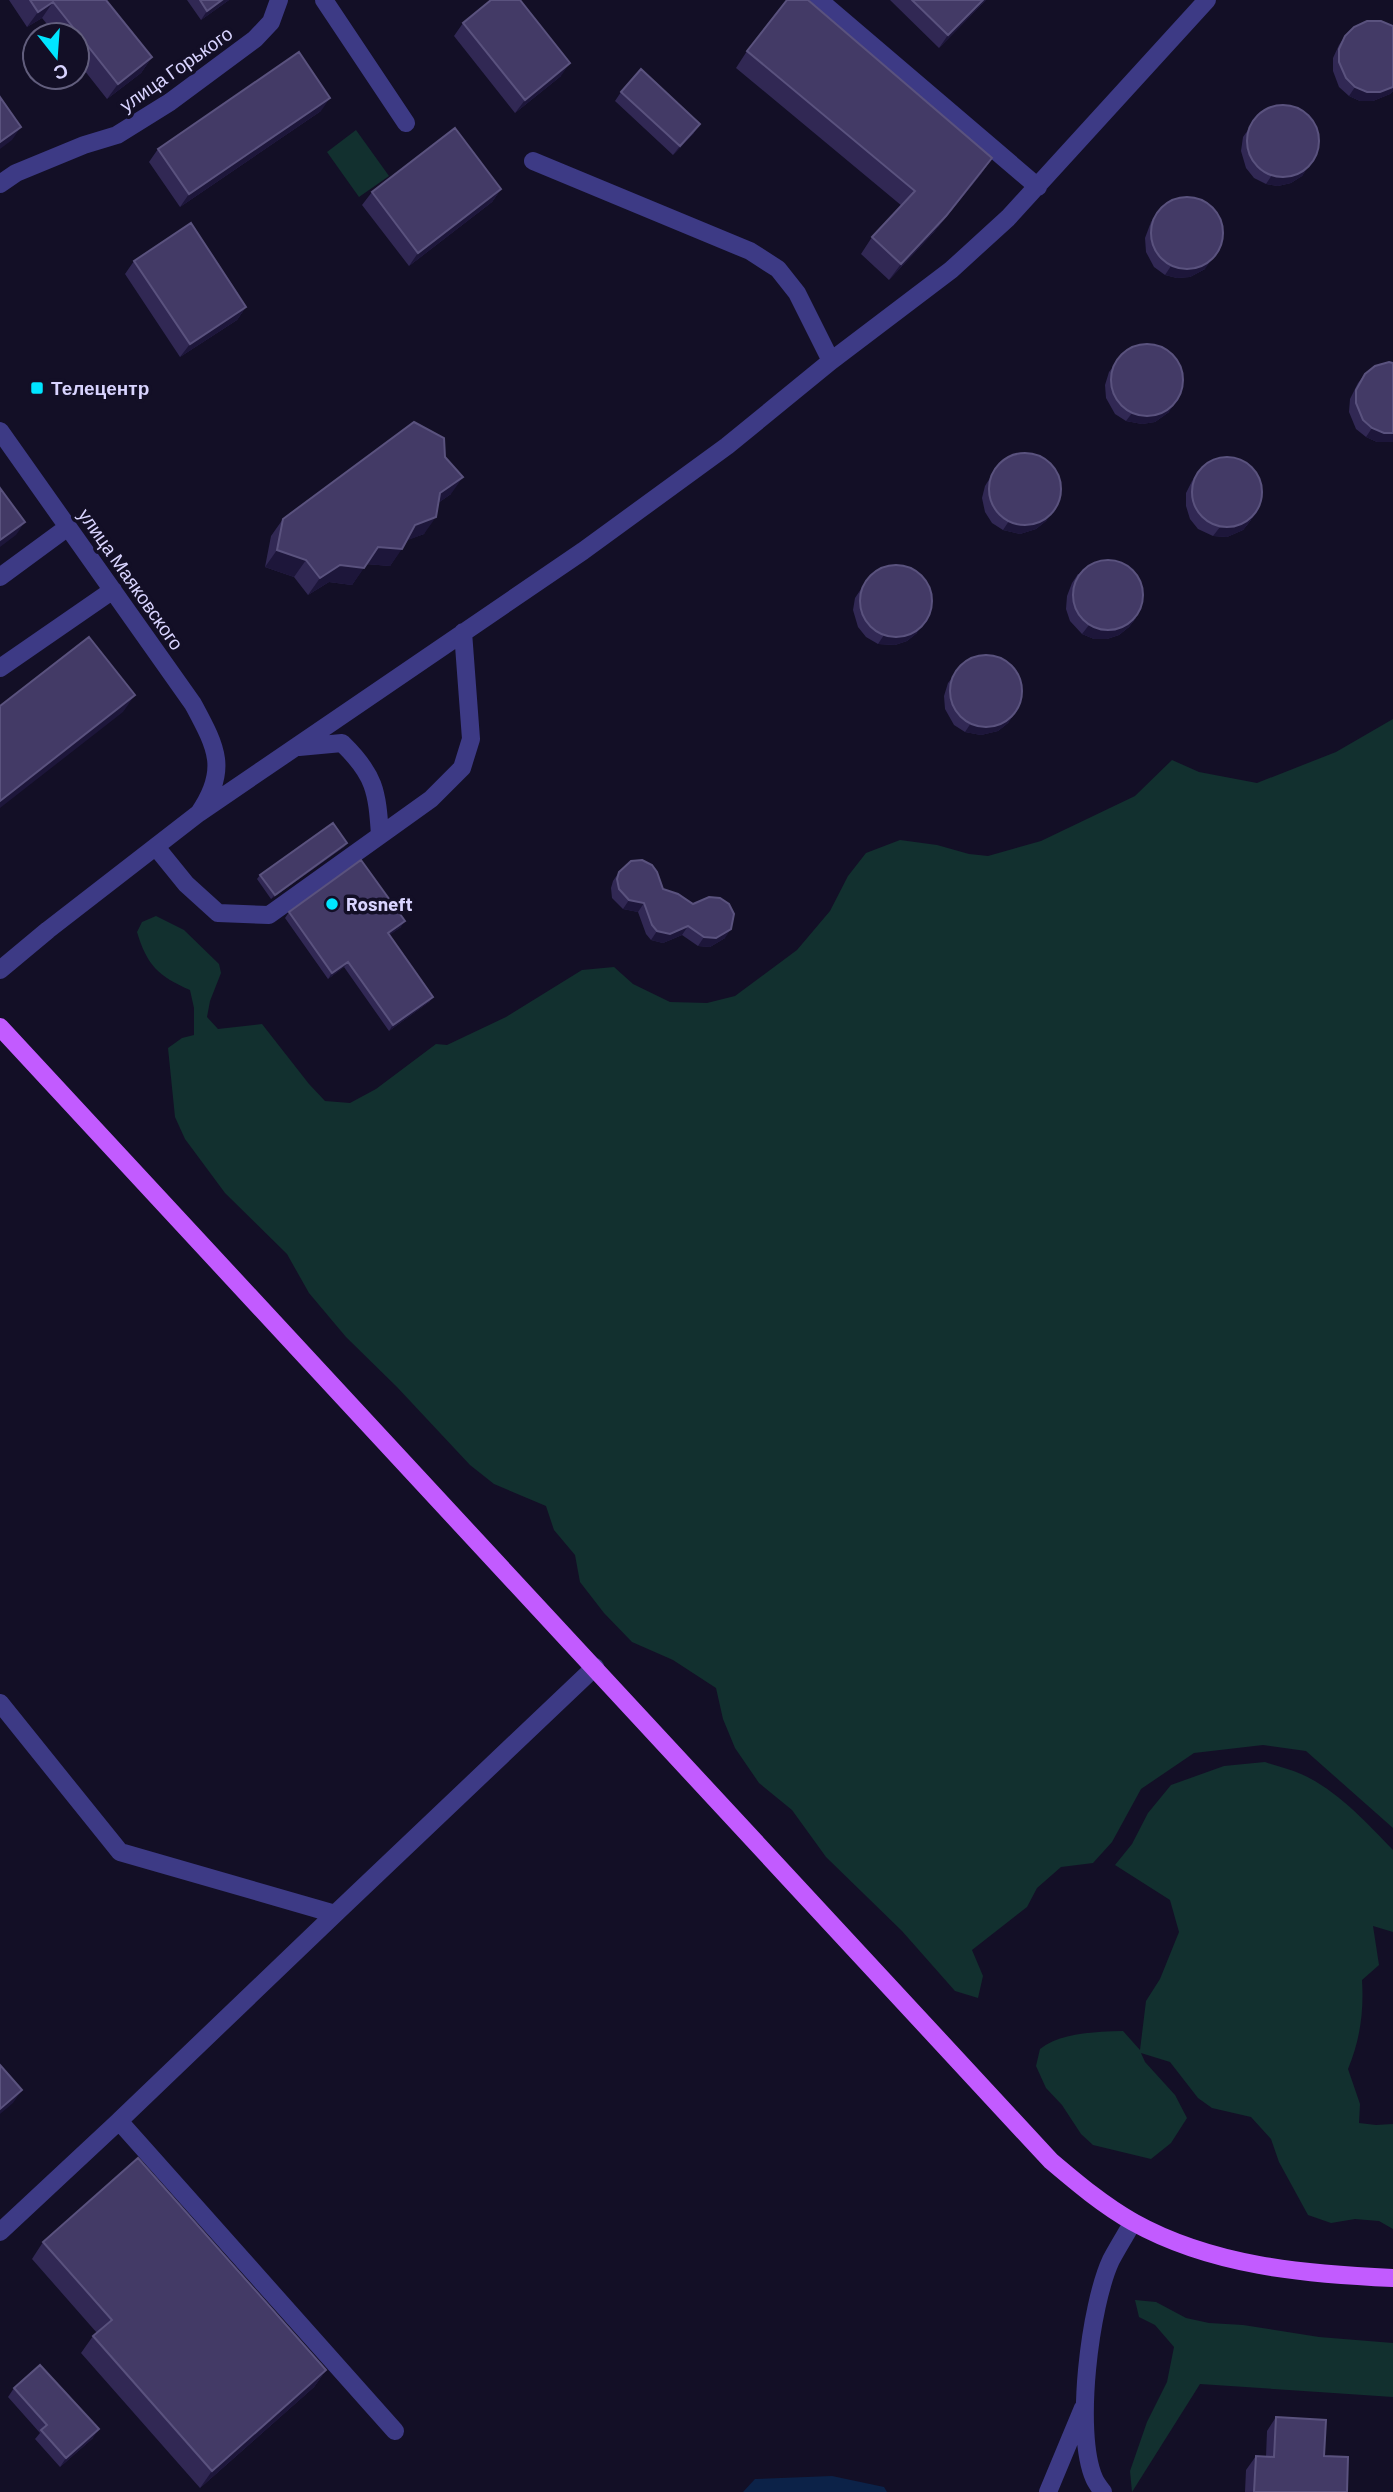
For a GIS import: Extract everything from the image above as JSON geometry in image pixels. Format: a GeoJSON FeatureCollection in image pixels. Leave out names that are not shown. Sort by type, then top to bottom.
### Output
{"type":"FeatureCollection","features":[{"type":"Feature","properties":{"kind":"main road"},"geometry":{"type":"LineString","coordinates":[[0,1027],[1022,2131],[1083,2189],[1133,2222],[1162,2236],[1223,2258],[1296,2271],[1393,2278]]}},
{"type":"Feature","properties":{"kind":"street","name":"улица Горького"},"geometry":{"type":"LineString","coordinates":[[0,184],[16,173],[84,145],[117,135],[170,102],[255,39],[271,22],[279,0]]}},
{"type":"Feature","properties":{"kind":"street"},"geometry":{"type":"LineString","coordinates":[[324,0],[405,123]]}},
{"type":"Feature","properties":{"kind":"street"},"geometry":{"type":"LineString","coordinates":[[819,0],[1038,187]]}},
{"type":"Feature","properties":{"kind":"street"},"geometry":{"type":"LineString","coordinates":[[0,970],[199,813],[583,551],[727,446],[831,361],[951,270],[1038,187],[1208,0]]}},
{"type":"Feature","properties":{"kind":"street"},"geometry":{"type":"LineString","coordinates":[[533,161],[750,251],[778,269],[797,293],[831,361]]}},
{"type":"Feature","properties":{"kind":"street","name":"улица Маяковского"},"geometry":{"type":"LineString","coordinates":[[0,431],[193,704],[208,731],[217,757],[217,777],[210,797],[199,813]]}},
{"type":"Feature","properties":{"kind":"street"},"geometry":{"type":"LineString","coordinates":[[0,577],[68,527]]}},
{"type":"Feature","properties":{"kind":"street"},"geometry":{"type":"LineString","coordinates":[[0,668],[113,590]]}},
{"type":"Feature","properties":{"kind":"street"},"geometry":{"type":"LineString","coordinates":[[156,846],[186,884],[218,912],[269,915],[431,799],[462,768],[471,739],[463,632]]}},
{"type":"Feature","properties":{"kind":"street"},"geometry":{"type":"LineString","coordinates":[[299,747],[342,743],[362,763],[378,797],[380,835]]}},
{"type":"Feature","properties":{"kind":"street"},"geometry":{"type":"LineString","coordinates":[[0,2232],[595,1667]]}},
{"type":"Feature","properties":{"kind":"street"},"geometry":{"type":"LineString","coordinates":[[0,1703],[120,1852],[335,1914]]}},
{"type":"Feature","properties":{"kind":"street"},"geometry":{"type":"LineString","coordinates":[[119,2121],[395,2431]]}},
{"type":"Feature","properties":{"kind":"street"},"geometry":{"type":"LineString","coordinates":[[1103,2492],[1094,2479],[1088,2453],[1084,2405],[1093,2326],[1101,2290],[1111,2261],[1133,2222]]}},
{"type":"Feature","properties":{"kind":"street"},"geometry":{"type":"LineString","coordinates":[[1048,2492],[1084,2405]]}},
{"type":"Feature","properties":{"kind":"green space"},"geometry":{"type":"Polygon","coordinates":[[[356,130],[389,176],[359,197],[327,152],[356,130]]]}},
{"type":"Feature","properties":{"kind":"green space"},"geometry":{"type":"Polygon","coordinates":[[[1393,719],[1393,1828],[1306,1751],[1263,1745],[1194,1753],[1141,1789],[1112,1842],[1093,1863],[1061,1867],[1037,1888],[1027,1907],[972,1950],[983,1976],[978,1998],[955,1991],[902,1931],[826,1857],[792,1810],[759,1783],[735,1748],[723,1719],[716,1688],[673,1660],[632,1642],[604,1613],[580,1582],[575,1555],[554,1530],[546,1506],[494,1484],[470,1465],[346,1337],[309,1293],[287,1254],[225,1193],[185,1139],[175,1117],[168,1048],[182,1038],[194,1035],[194,1008],[190,990],[170,980],[155,968],[145,953],[137,932],[142,922],[156,916],[184,930],[219,964],[221,973],[207,1017],[218,1029],[262,1024],[325,1101],[350,1103],[376,1089],[436,1044],[447,1045],[506,1017],[582,970],[614,967],[633,984],[670,1002],[707,1003],[735,996],[797,950],[830,911],[848,876],[866,853],[900,840],[988,856],[1041,841],[1135,796],[1172,760],[1199,772],[1257,783],[1336,752],[1393,719]]]}},
{"type":"Feature","properties":{"kind":"green space"},"geometry":{"type":"Polygon","coordinates":[[[1265,1762],[1301,1774],[1327,1789],[1351,1808],[1393,1850],[1393,1932],[1373,1926],[1379,1965],[1362,1980],[1360,2026],[1348,2069],[1360,2104],[1359,2123],[1393,2124],[1393,2229],[1379,2221],[1355,2219],[1331,2223],[1308,2215],[1279,2162],[1271,2139],[1251,2117],[1212,2108],[1198,2098],[1170,2062],[1141,2053],[1145,2062],[1175,2095],[1187,2118],[1171,2143],[1151,2159],[1093,2145],[1081,2134],[1062,2105],[1046,2088],[1036,2066],[1040,2049],[1058,2039],[1080,2034],[1123,2031],[1140,2050],[1146,2001],[1160,1979],[1179,1932],[1170,1900],[1115,1865],[1132,1844],[1148,1813],[1171,1785],[1224,1766],[1265,1762]]]}},
{"type":"Feature","properties":{"kind":"green space"},"geometry":{"type":"Polygon","coordinates":[[[1135,2300],[1156,2302],[1186,2318],[1209,2323],[1393,2343],[1393,2397],[1200,2384],[1132,2492],[1130,2471],[1147,2422],[1167,2382],[1174,2347],[1155,2325],[1139,2317],[1135,2300]]]}},
{"type":"Feature","properties":{"kind":"water"},"geometry":{"type":"Polygon","coordinates":[[[832,2476],[884,2487],[887,2492],[743,2492],[755,2479],[832,2476]]]}},
{"type":"Feature","properties":{"kind":"building"},"geometry":{"type":"Polygon","coordinates":[[[30,0],[106,0],[152,57],[118,84],[91,50],[91,21],[68,21],[53,2],[38,12],[30,0]]]}},
{"type":"Feature","properties":{"kind":"building"},"geometry":{"type":"Polygon","coordinates":[[[200,0],[222,0],[207,11],[200,0]]]}},
{"type":"Feature","properties":{"kind":"building"},"geometry":{"type":"Polygon","coordinates":[[[491,0],[520,0],[570,63],[525,100],[463,23],[491,0]]]}},
{"type":"Feature","properties":{"kind":"building"},"geometry":{"type":"Polygon","coordinates":[[[787,0],[808,0],[992,158],[946,216],[901,264],[872,237],[915,191],[747,51],[787,0]]]}},
{"type":"Feature","properties":{"kind":"building"},"geometry":{"type":"Polygon","coordinates":[[[912,0],[983,0],[948,35],[912,0]]]}},
{"type":"Feature","properties":{"kind":"building"},"geometry":{"type":"Polygon","coordinates":[[[1367,21],[1381,21],[1393,26],[1393,87],[1380,92],[1367,92],[1355,87],[1346,78],[1339,62],[1339,49],[1345,36],[1354,27],[1367,21]]]}},
{"type":"Feature","properties":{"kind":"building"},"geometry":{"type":"Polygon","coordinates":[[[299,52],[330,98],[189,194],[158,149],[299,52]]]}},
{"type":"Feature","properties":{"kind":"building"},"geometry":{"type":"Polygon","coordinates":[[[641,69],[700,124],[680,146],[621,92],[641,69]]]}},
{"type":"Feature","properties":{"kind":"building"},"geometry":{"type":"Polygon","coordinates":[[[0,97],[21,127],[0,142],[0,97]]]}},
{"type":"Feature","properties":{"kind":"building"},"geometry":{"type":"Polygon","coordinates":[[[1283,105],[1303,111],[1313,121],[1319,141],[1313,161],[1303,171],[1283,177],[1263,171],[1253,161],[1247,141],[1253,121],[1263,111],[1283,105]]]}},
{"type":"Feature","properties":{"kind":"building"},"geometry":{"type":"Polygon","coordinates":[[[455,128],[501,189],[418,253],[372,192],[455,128]]]}},
{"type":"Feature","properties":{"kind":"building"},"geometry":{"type":"Polygon","coordinates":[[[1187,197],[1207,203],[1217,213],[1223,233],[1217,253],[1207,263],[1187,269],[1167,263],[1157,253],[1151,233],[1157,213],[1167,203],[1187,197]]]}},
{"type":"Feature","properties":{"kind":"building"},"geometry":{"type":"Polygon","coordinates":[[[191,223],[246,307],[190,344],[134,261],[191,223]]]}},
{"type":"Feature","properties":{"kind":"building"},"geometry":{"type":"Polygon","coordinates":[[[1147,344],[1167,350],[1177,360],[1183,380],[1177,400],[1167,410],[1147,416],[1127,410],[1117,400],[1111,380],[1117,360],[1127,350],[1147,344]]]}},
{"type":"Feature","properties":{"kind":"building"},"geometry":{"type":"Polygon","coordinates":[[[1393,363],[1393,433],[1384,433],[1363,420],[1356,403],[1356,390],[1365,374],[1375,366],[1393,363]]]}},
{"type":"Feature","properties":{"kind":"building"},"geometry":{"type":"Polygon","coordinates":[[[414,422],[444,438],[445,457],[463,477],[440,493],[436,517],[415,525],[402,549],[378,547],[364,568],[340,565],[320,578],[306,560],[277,550],[283,519],[414,422]]]}},
{"type":"Feature","properties":{"kind":"building"},"geometry":{"type":"Polygon","coordinates":[[[1025,453],[1045,459],[1055,469],[1061,489],[1055,509],[1045,519],[1025,525],[1005,519],[995,509],[989,489],[995,469],[1005,459],[1025,453]]]}},
{"type":"Feature","properties":{"kind":"building"},"geometry":{"type":"Polygon","coordinates":[[[1220,457],[1234,457],[1247,462],[1257,472],[1262,492],[1257,512],[1247,522],[1234,527],[1220,527],[1207,522],[1197,512],[1192,499],[1192,485],[1197,472],[1207,462],[1220,457]]]}},
{"type":"Feature","properties":{"kind":"building"},"geometry":{"type":"Polygon","coordinates":[[[0,488],[25,522],[0,540],[0,488]]]}},
{"type":"Feature","properties":{"kind":"building"},"geometry":{"type":"Polygon","coordinates":[[[1101,560],[1115,560],[1128,565],[1138,575],[1143,595],[1138,615],[1128,625],[1115,630],[1101,630],[1088,625],[1078,615],[1073,602],[1073,588],[1078,575],[1088,565],[1101,560]]]}},
{"type":"Feature","properties":{"kind":"building"},"geometry":{"type":"Polygon","coordinates":[[[896,565],[916,571],[926,581],[932,601],[926,621],[916,631],[896,637],[876,631],[866,621],[860,601],[866,581],[876,571],[896,565]]]}},
{"type":"Feature","properties":{"kind":"building"},"geometry":{"type":"Polygon","coordinates":[[[89,637],[135,695],[0,801],[0,706],[89,637]]]}},
{"type":"Feature","properties":{"kind":"building"},"geometry":{"type":"Polygon","coordinates":[[[986,655],[1006,661],[1016,671],[1022,691],[1016,711],[1006,721],[986,727],[966,721],[956,711],[950,691],[956,671],[966,661],[986,655]]]}},
{"type":"Feature","properties":{"kind":"building"},"geometry":{"type":"Polygon","coordinates":[[[333,823],[347,843],[275,895],[260,875],[333,823]]]}},
{"type":"Feature","properties":{"kind":"building"},"geometry":{"type":"Polygon","coordinates":[[[361,860],[405,921],[388,933],[433,997],[393,1025],[348,962],[332,973],[289,912],[361,860]]]}},
{"type":"Feature","properties":{"kind":"building"},"geometry":{"type":"Polygon","coordinates":[[[642,860],[652,865],[663,889],[678,894],[693,904],[709,897],[720,898],[729,904],[734,914],[731,929],[716,938],[704,937],[688,926],[670,934],[657,931],[644,903],[629,900],[619,889],[619,872],[631,861],[642,860]]]}},
{"type":"Feature","properties":{"kind":"building"},"geometry":{"type":"Polygon","coordinates":[[[0,2065],[22,2090],[0,2109],[0,2065]]]}},
{"type":"Feature","properties":{"kind":"building"},"geometry":{"type":"Polygon","coordinates":[[[138,2158],[326,2370],[212,2471],[93,2336],[112,2320],[43,2242],[138,2158]]]}},
{"type":"Feature","properties":{"kind":"building"},"geometry":{"type":"Polygon","coordinates":[[[40,2365],[99,2429],[66,2458],[41,2430],[47,2425],[14,2388],[40,2365]]]}},
{"type":"Feature","properties":{"kind":"building"},"geometry":{"type":"Polygon","coordinates":[[[1276,2417],[1326,2420],[1324,2456],[1348,2457],[1347,2492],[1254,2492],[1256,2456],[1274,2457],[1276,2417]]]}},
{"type":"Feature","properties":{"kind":"place","name":"Телецентр"},"geometry":{"type":"Point","coordinates":[37,388]}},
{"type":"Feature","properties":{"kind":"place","name":"Rosneft"},"geometry":{"type":"Point","coordinates":[332,904]}}]}
